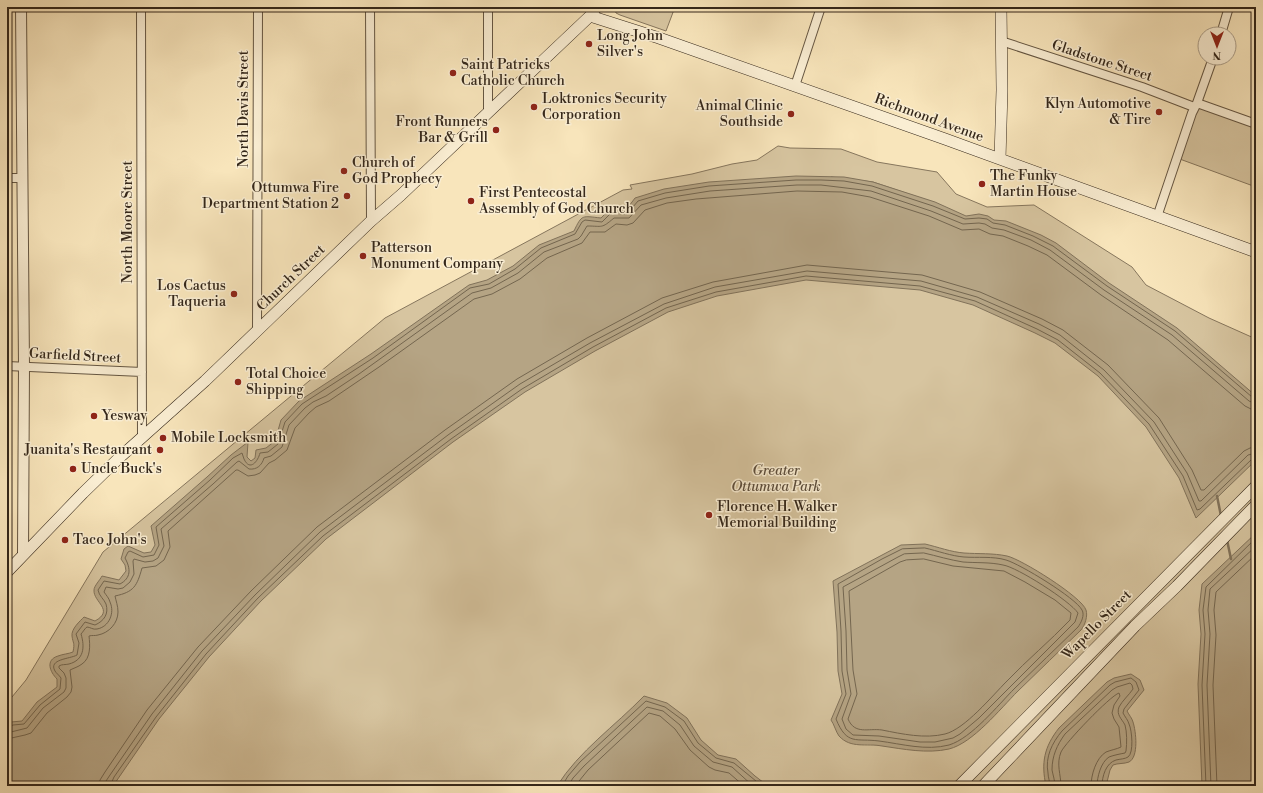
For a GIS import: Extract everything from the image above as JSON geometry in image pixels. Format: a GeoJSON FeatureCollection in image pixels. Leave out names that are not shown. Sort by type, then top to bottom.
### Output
{"type":"FeatureCollection","features":[{"type":"Feature","properties":{"kind":"main road"},"geometry":{"type":"LineString","coordinates":[[1000,160],[1002,90],[1001,7]]}},
{"type":"Feature","properties":{"kind":"main road","name":"Church Street"},"geometry":{"type":"LineString","coordinates":[[7,572],[83,493],[142,437],[205,381],[371,221],[401,195],[590,16]]}},
{"type":"Feature","properties":{"kind":"main road","name":"Richmond Avenue"},"geometry":{"type":"LineString","coordinates":[[590,16],[659,38],[795,86],[1256,252]]}},
{"type":"Feature","properties":{"kind":"main road","name":"Wapello Street"},"geometry":{"type":"LineString","coordinates":[[959,786],[1256,486]]}},
{"type":"Feature","properties":{"kind":"main road","name":"Wapello Street"},"geometry":{"type":"LineString","coordinates":[[982,786],[1135,626],[1178,586],[1256,505]]}},
{"type":"Feature","properties":{"kind":"street"},"geometry":{"type":"LineString","coordinates":[[21,7],[24,366],[23,554]]}},
{"type":"Feature","properties":{"kind":"street","name":"North Moore Street"},"geometry":{"type":"LineString","coordinates":[[141,7],[142,437]]}},
{"type":"Feature","properties":{"kind":"street","name":"North Davis Street"},"geometry":{"type":"LineString","coordinates":[[257,331],[258,7]]}},
{"type":"Feature","properties":{"kind":"street"},"geometry":{"type":"LineString","coordinates":[[370,7],[371,221]]}},
{"type":"Feature","properties":{"kind":"street"},"geometry":{"type":"LineString","coordinates":[[488,7],[488,112]]}},
{"type":"Feature","properties":{"kind":"street","name":"Church Street"},"geometry":{"type":"LineString","coordinates":[[590,16],[597,7]]}},
{"type":"Feature","properties":{"kind":"street"},"geometry":{"type":"LineString","coordinates":[[795,86],[821,7]]}},
{"type":"Feature","properties":{"kind":"street"},"geometry":{"type":"LineString","coordinates":[[1223,26],[1229,7]]}},
{"type":"Feature","properties":{"kind":"street","name":"Gladstone Street"},"geometry":{"type":"LineString","coordinates":[[1001,41],[1256,124]]}},
{"type":"Feature","properties":{"kind":"street"},"geometry":{"type":"LineString","coordinates":[[1157,217],[1210,66]]}},
{"type":"Feature","properties":{"kind":"street"},"geometry":{"type":"LineString","coordinates":[[7,178],[22,178]]}},
{"type":"Feature","properties":{"kind":"street","name":"Garfield Street"},"geometry":{"type":"LineString","coordinates":[[7,366],[142,372]]}},
{"type":"Feature","properties":{"kind":"green space"},"geometry":{"type":"Polygon","coordinates":[[[614,7],[675,7],[666,31],[620,15],[616,13],[614,7]]]}},
{"type":"Feature","properties":{"kind":"green space"},"geometry":{"type":"Polygon","coordinates":[[[1197,103],[1256,124],[1256,187],[1177,158],[1197,103]]]}},
{"type":"Feature","properties":{"kind":"green space","name":"Greater Ottumwa Park"},"geometry":{"type":"Polygon","coordinates":[[[778,146],[790,148],[841,149],[877,162],[937,172],[956,194],[987,207],[1034,205],[1132,267],[1146,285],[1209,318],[1256,339],[1256,786],[7,786],[7,703],[26,680],[103,552],[385,318],[623,190],[632,189],[630,185],[757,160],[778,146]],[[831,177],[935,203],[873,182],[831,177]]]}},
{"type":"Feature","properties":{"kind":"water"},"geometry":{"type":"Polygon","coordinates":[[[796,176],[844,177],[873,182],[935,202],[966,216],[979,214],[988,216],[994,220],[1006,221],[1041,235],[1056,243],[1109,283],[1177,328],[1256,396],[1256,460],[1196,518],[1179,478],[1146,427],[1098,376],[1055,343],[1035,333],[973,305],[920,290],[806,280],[717,296],[668,312],[595,351],[525,392],[453,442],[326,539],[261,601],[209,657],[159,719],[113,786],[7,786],[7,726],[11,722],[22,721],[37,702],[57,687],[57,679],[52,673],[50,666],[51,660],[60,655],[73,652],[74,645],[72,633],[76,625],[84,617],[95,621],[101,617],[103,610],[95,594],[94,588],[102,576],[119,580],[126,571],[125,565],[121,559],[124,549],[128,546],[144,553],[151,552],[155,545],[151,526],[231,455],[248,442],[247,457],[251,461],[255,458],[256,450],[266,448],[275,441],[281,420],[299,401],[371,354],[469,285],[487,280],[513,266],[539,245],[574,231],[583,217],[601,218],[614,206],[619,210],[626,210],[635,198],[664,189],[709,182],[796,176]]]}},
{"type":"Feature","properties":{"kind":"water"},"geometry":{"type":"Polygon","coordinates":[[[1256,533],[1256,786],[1202,786],[1198,684],[1201,634],[1199,610],[1202,584],[1256,533]]]}},
{"type":"Feature","properties":{"kind":"water"},"geometry":{"type":"Polygon","coordinates":[[[925,544],[949,551],[1007,556],[1025,564],[1074,596],[1086,610],[1087,615],[1085,623],[1081,630],[977,733],[958,746],[949,749],[924,751],[849,743],[839,736],[831,720],[842,694],[838,671],[833,581],[901,545],[925,544]]]}},
{"type":"Feature","properties":{"kind":"water"},"geometry":{"type":"Polygon","coordinates":[[[1131,674],[1140,680],[1144,690],[1127,711],[1133,721],[1136,737],[1135,750],[1132,759],[1127,763],[1113,765],[1110,770],[1106,786],[1046,786],[1044,770],[1045,756],[1050,742],[1059,728],[1107,682],[1114,678],[1131,674]]]}},
{"type":"Feature","properties":{"kind":"water"},"geometry":{"type":"Polygon","coordinates":[[[644,696],[667,703],[687,718],[701,740],[718,755],[736,759],[768,786],[557,786],[576,761],[644,696]]]}},
{"type":"Feature","properties":{"kind":"waterway"},"geometry":{"type":"LineString","coordinates":[[1217,496],[1221,516]]}},
{"type":"Feature","properties":{"kind":"waterway"},"geometry":{"type":"LineString","coordinates":[[1227,540],[1231,559]]}},
{"type":"Feature","properties":{"kind":"place","name":"Long John Silver's"},"geometry":{"type":"Point","coordinates":[589,44]}},
{"type":"Feature","properties":{"kind":"place","name":"Saint Patricks Catholic Church"},"geometry":{"type":"Point","coordinates":[453,73]}},
{"type":"Feature","properties":{"kind":"place","name":"Loktronics Security Corporation"},"geometry":{"type":"Point","coordinates":[534,107]}},
{"type":"Feature","properties":{"kind":"place","name":"Klyn Automotive & Tire"},"geometry":{"type":"Point","coordinates":[1159,112]}},
{"type":"Feature","properties":{"kind":"place","name":"Animal Clinic Southside"},"geometry":{"type":"Point","coordinates":[791,114]}},
{"type":"Feature","properties":{"kind":"place","name":"Front Runners Bar & Grill"},"geometry":{"type":"Point","coordinates":[496,130]}},
{"type":"Feature","properties":{"kind":"place","name":"Church of God Prophecy"},"geometry":{"type":"Point","coordinates":[344,171]}},
{"type":"Feature","properties":{"kind":"place","name":"The Funky Martin House"},"geometry":{"type":"Point","coordinates":[982,184]}},
{"type":"Feature","properties":{"kind":"place","name":"Ottumwa Fire Department Station 2"},"geometry":{"type":"Point","coordinates":[347,196]}},
{"type":"Feature","properties":{"kind":"place","name":"First Pentecostal Assembly of God Church"},"geometry":{"type":"Point","coordinates":[471,201]}},
{"type":"Feature","properties":{"kind":"place","name":"Patterson Monument Company"},"geometry":{"type":"Point","coordinates":[363,256]}},
{"type":"Feature","properties":{"kind":"place","name":"Los Cactus Taqueria"},"geometry":{"type":"Point","coordinates":[234,294]}},
{"type":"Feature","properties":{"kind":"place","name":"Total Choice Shipping"},"geometry":{"type":"Point","coordinates":[238,382]}},
{"type":"Feature","properties":{"kind":"place","name":"Yesway"},"geometry":{"type":"Point","coordinates":[94,416]}},
{"type":"Feature","properties":{"kind":"place","name":"Mobile Locksmith"},"geometry":{"type":"Point","coordinates":[163,438]}},
{"type":"Feature","properties":{"kind":"place","name":"Juanita's Restaurant"},"geometry":{"type":"Point","coordinates":[160,450]}},
{"type":"Feature","properties":{"kind":"place","name":"Uncle Buck's"},"geometry":{"type":"Point","coordinates":[73,469]}},
{"type":"Feature","properties":{"kind":"place","name":"Florence H. Walker Memorial Building"},"geometry":{"type":"Point","coordinates":[709,515]}},
{"type":"Feature","properties":{"kind":"place","name":"Taco John's"},"geometry":{"type":"Point","coordinates":[65,540]}}]}
